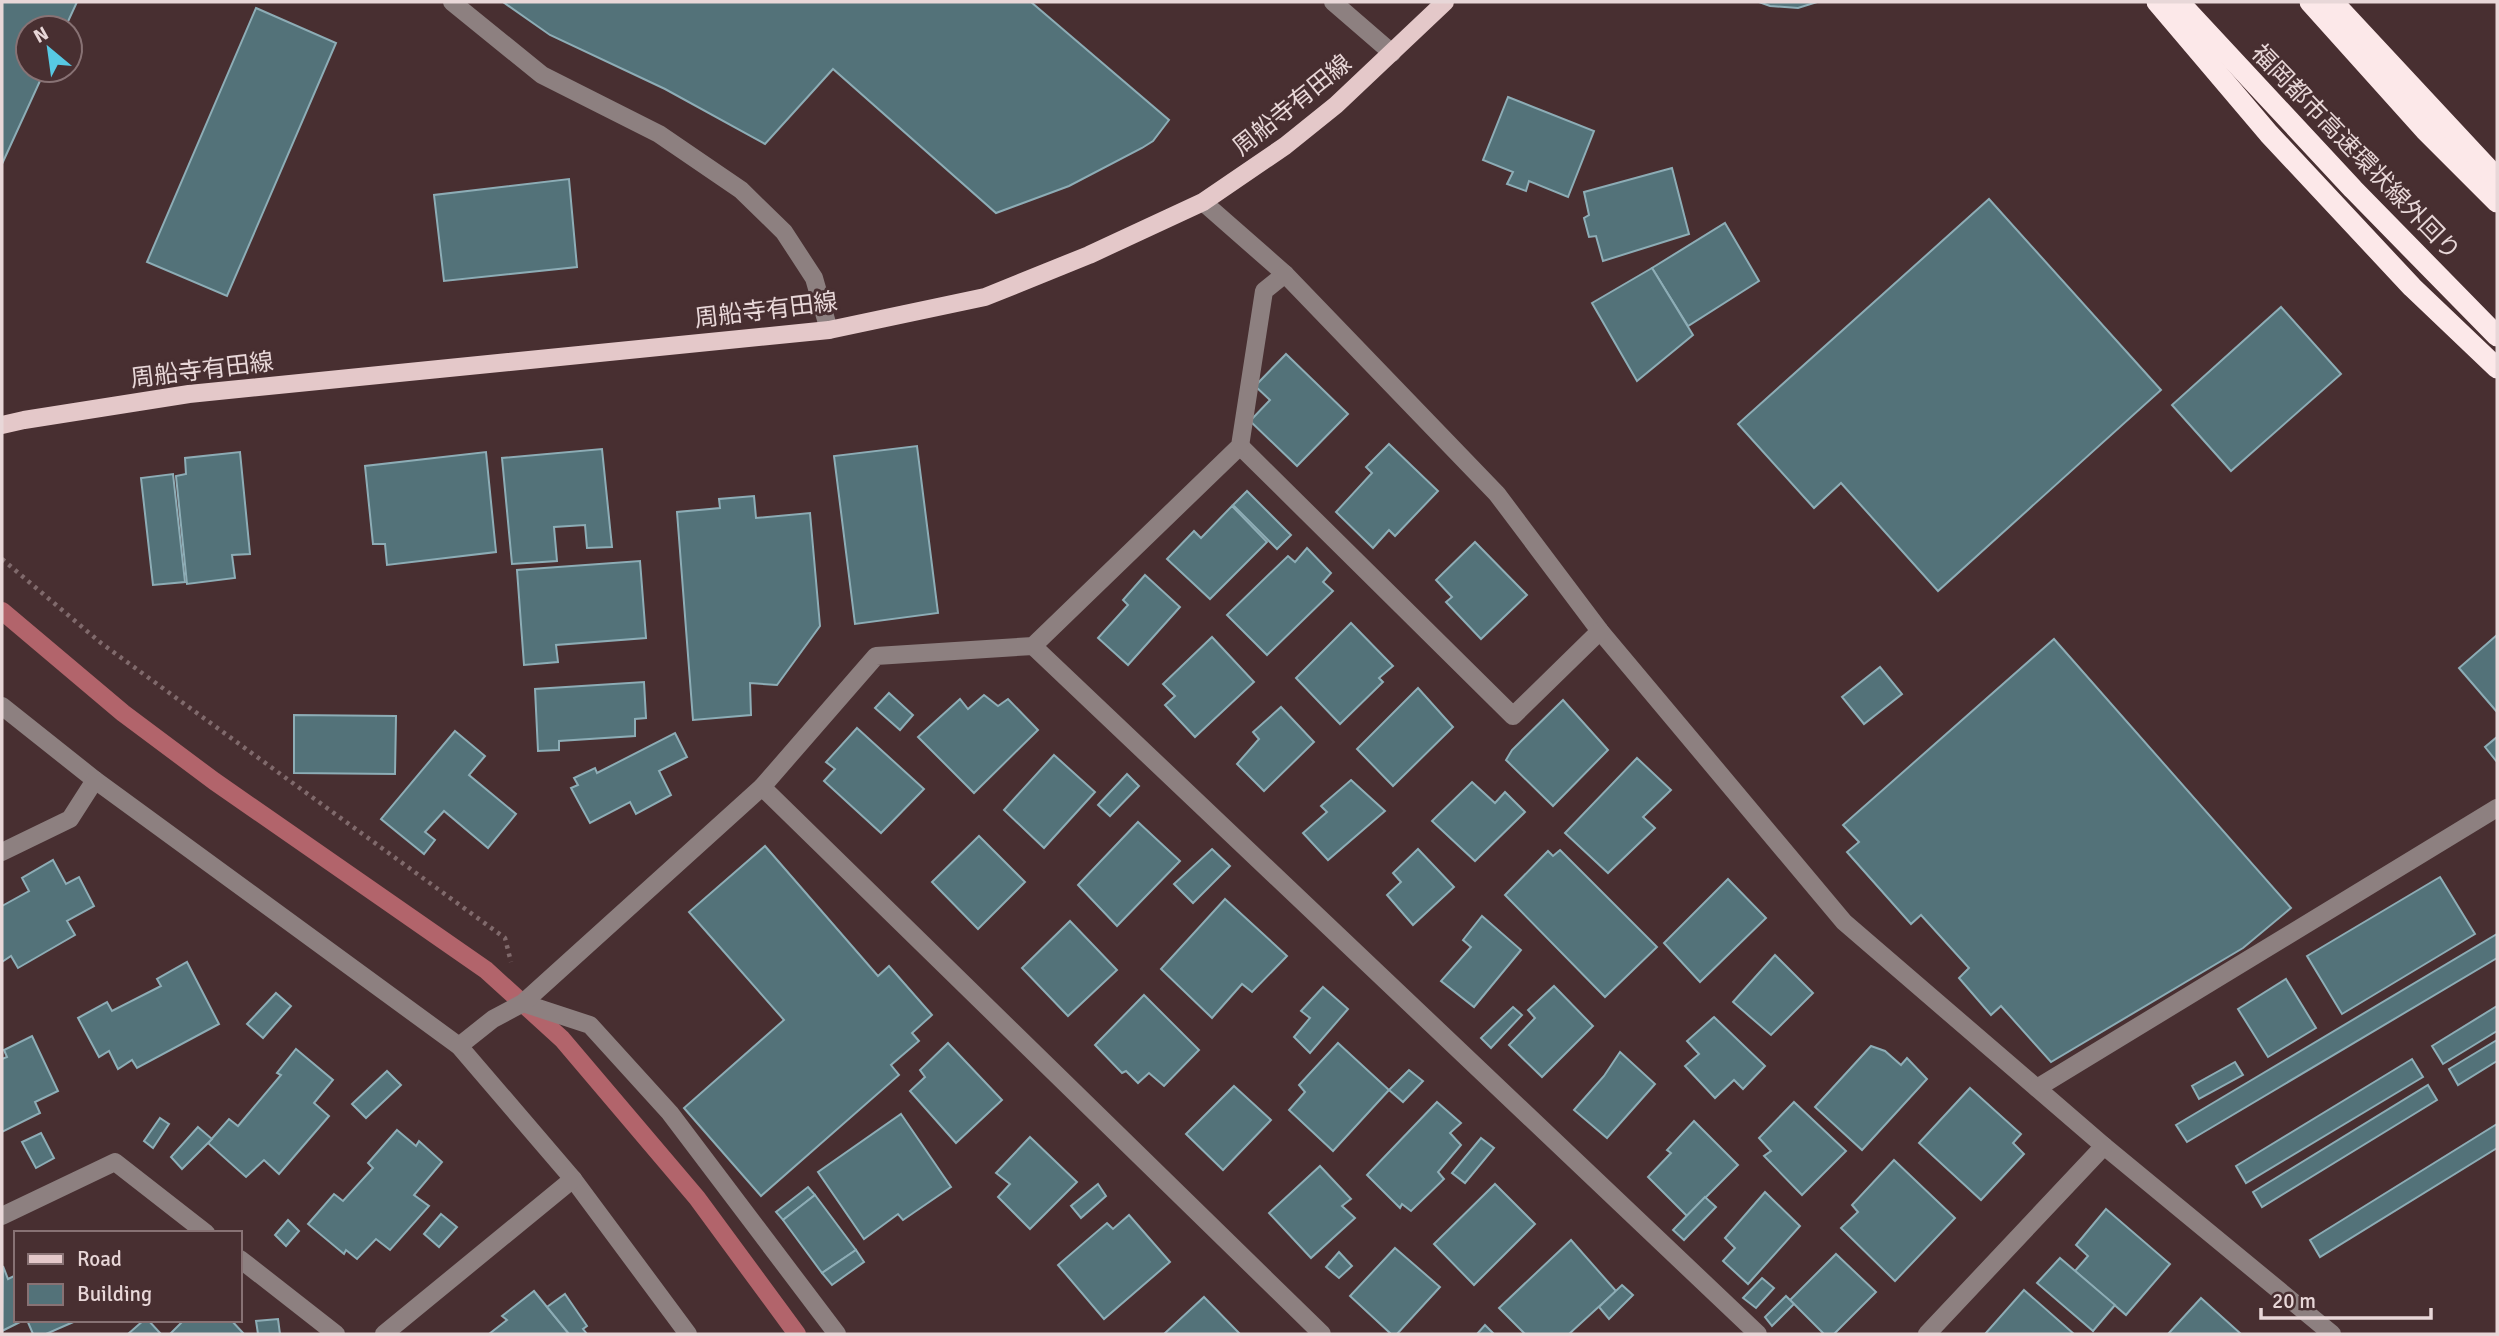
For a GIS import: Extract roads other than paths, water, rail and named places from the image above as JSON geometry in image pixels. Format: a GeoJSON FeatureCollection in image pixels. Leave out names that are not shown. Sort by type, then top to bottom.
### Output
{"type":"FeatureCollection","features":[{"type":"Feature","properties":{"kind":"highway"},"geometry":{"type":"LineString","coordinates":[[2309,2],[2425,130],[2497,202]]}},
{"type":"Feature","properties":{"kind":"highway"},"geometry":{"type":"LineString","coordinates":[[2333,2],[2497,178]]}},
{"type":"Feature","properties":{"kind":"highway"},"geometry":{"type":"LineString","coordinates":[[2171,5],[2278,144],[2412,287],[2497,368]]}},
{"type":"Feature","properties":{"kind":"highway","name":"福岡都市高速環状線外回り"},"geometry":{"type":"LineString","coordinates":[[2171,5],[2497,336]]}},
{"type":"Feature","properties":{"kind":"main road","name":"周船寺有田線"},"geometry":{"type":"LineString","coordinates":[[2,425],[189,394],[829,330],[985,297],[1089,255],[1203,202],[1285,146],[1336,105],[1445,2]]}},
{"type":"Feature","properties":{"kind":"street"},"geometry":{"type":"LineString","coordinates":[[452,2],[542,75],[659,134],[741,190],[784,232],[814,278],[829,330]]}},
{"type":"Feature","properties":{"kind":"street"},"geometry":{"type":"LineString","coordinates":[[1333,2],[1392,53]]}},
{"type":"Feature","properties":{"kind":"street"},"geometry":{"type":"LineString","coordinates":[[1203,202],[1285,274],[1497,494],[1600,631],[1844,922],[2105,1146],[2333,1334]]}},
{"type":"Feature","properties":{"kind":"street"},"geometry":{"type":"LineString","coordinates":[[459,1046],[493,1019],[523,1003],[762,787],[876,656],[1033,646],[1240,446],[1264,291],[1285,274]]}},
{"type":"Feature","properties":{"kind":"street"},"geometry":{"type":"LineString","coordinates":[[1240,446],[1513,716],[1600,631]]}},
{"type":"Feature","properties":{"kind":"street"},"geometry":{"type":"LineString","coordinates":[[1033,646],[1758,1334]]}},
{"type":"Feature","properties":{"kind":"street"},"geometry":{"type":"LineString","coordinates":[[2,706],[95,780],[459,1046],[573,1179],[688,1334]]}},
{"type":"Feature","properties":{"kind":"street"},"geometry":{"type":"LineString","coordinates":[[2,852],[70,819],[95,780]]}},
{"type":"Feature","properties":{"kind":"street"},"geometry":{"type":"LineString","coordinates":[[762,787],[1322,1334]]}},
{"type":"Feature","properties":{"kind":"street"},"geometry":{"type":"LineString","coordinates":[[2037,1088],[2497,808]]}},
{"type":"Feature","properties":{"kind":"street"},"geometry":{"type":"LineString","coordinates":[[523,1003],[590,1025],[670,1114],[837,1334]]}},
{"type":"Feature","properties":{"kind":"street"},"geometry":{"type":"LineString","coordinates":[[1927,1334],[2105,1146]]}},
{"type":"Feature","properties":{"kind":"street"},"geometry":{"type":"LineString","coordinates":[[2,1216],[116,1163],[203,1231]]}},
{"type":"Feature","properties":{"kind":"street"},"geometry":{"type":"LineString","coordinates":[[384,1334],[573,1179]]}},
{"type":"Feature","properties":{"kind":"street"},"geometry":{"type":"LineString","coordinates":[[242,1261],[336,1334]]}},
{"type":"Feature","properties":{"kind":"waterway"},"geometry":{"type":"LineString","coordinates":[[2,611],[123,713],[214,781],[486,970],[562,1039],[697,1198],[797,1334]]}}]}
